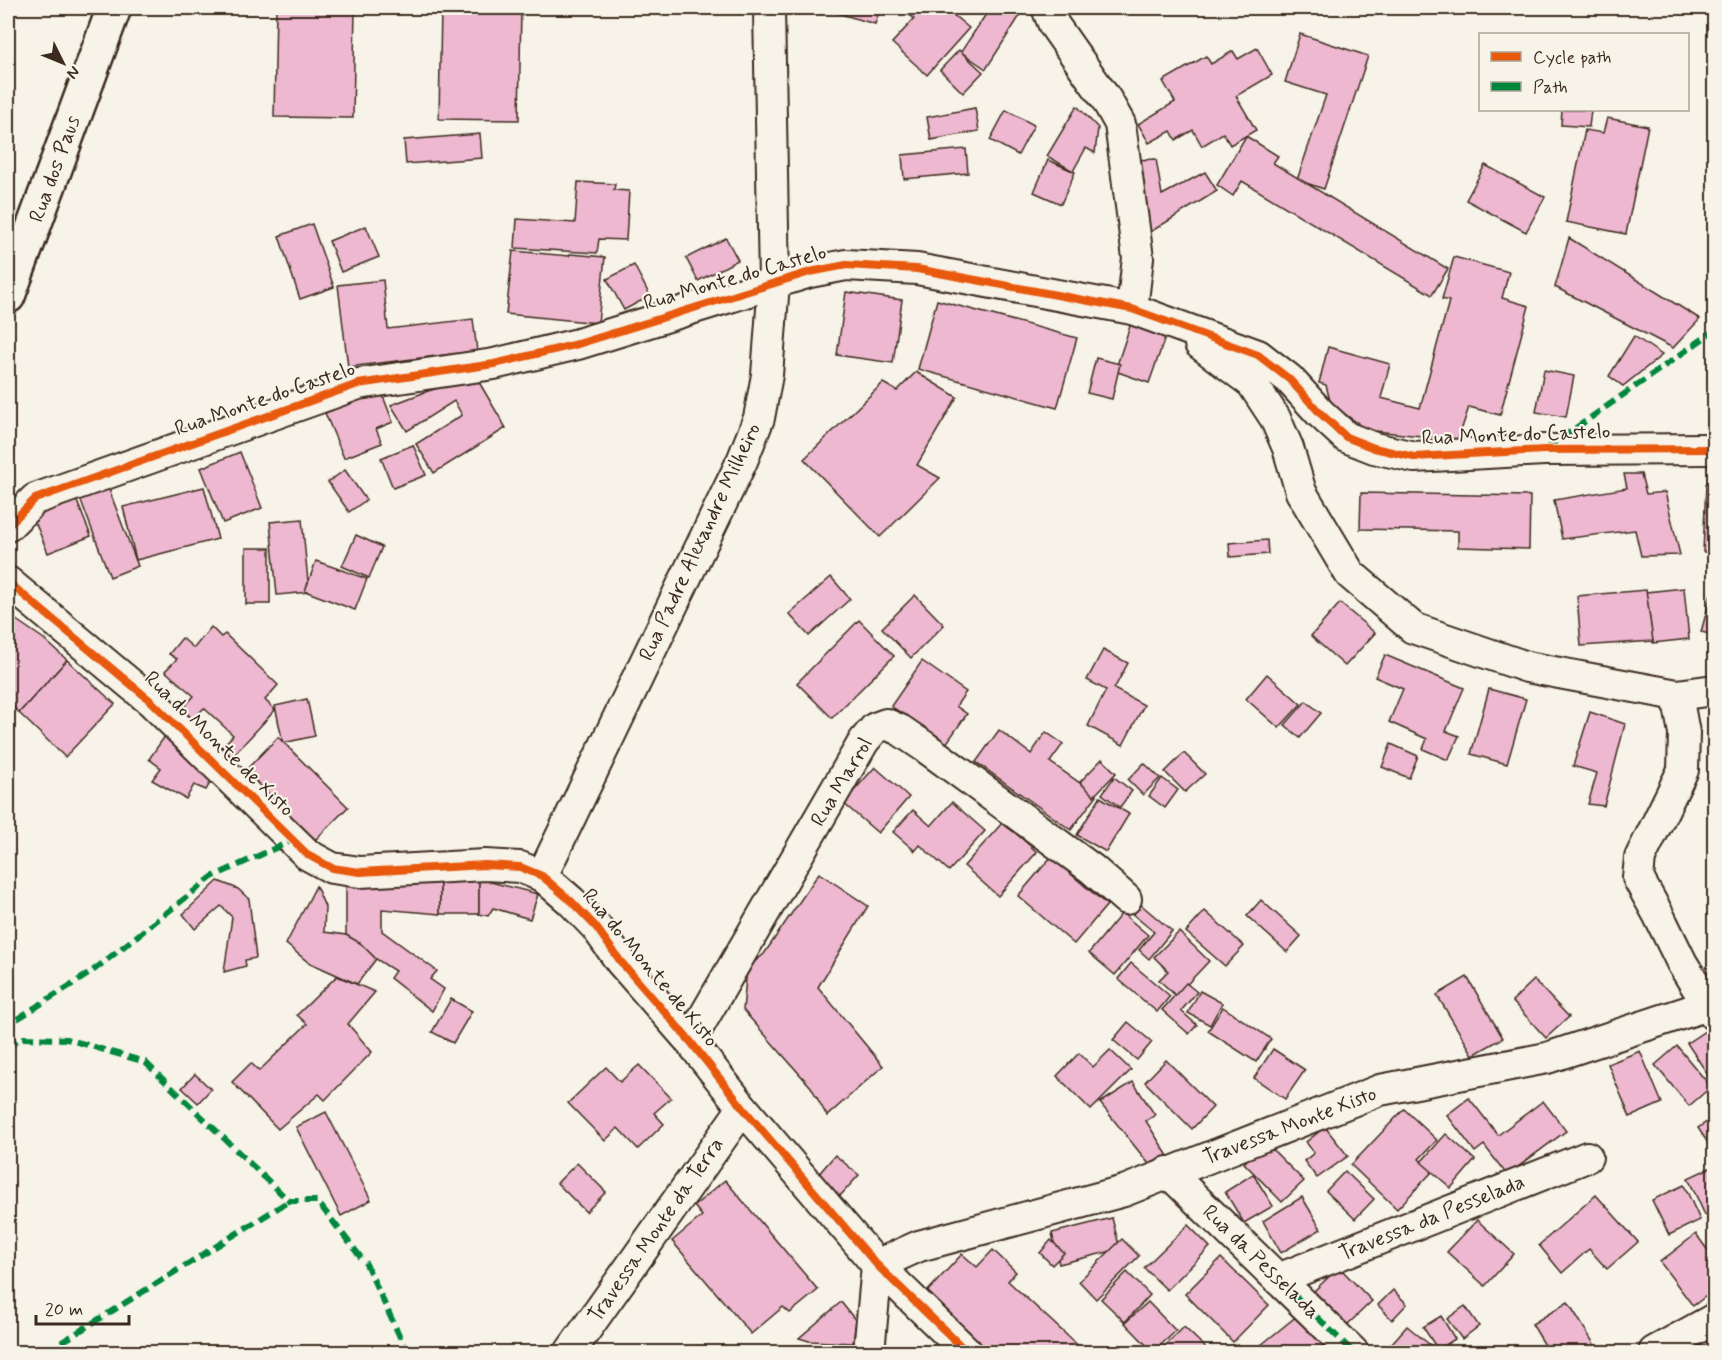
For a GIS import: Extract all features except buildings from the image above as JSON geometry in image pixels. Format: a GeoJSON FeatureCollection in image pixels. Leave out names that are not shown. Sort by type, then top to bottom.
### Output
{"type":"FeatureCollection","features":[{"type":"Feature","properties":{"kind":"street","name":"Rua dos Paus"},"geometry":{"type":"LineString","coordinates":[[8,296],[114,8]]}},
{"type":"Feature","properties":{"kind":"street","name":"Rua Padre Alexandre Milheiro"},"geometry":{"type":"LineString","coordinates":[[542,876],[742,461],[759,418],[767,375],[774,283],[770,8]]}},
{"type":"Feature","properties":{"kind":"street"},"geometry":{"type":"LineString","coordinates":[[1047,8],[1054,25],[1106,99],[1120,124],[1138,258],[1132,309]]}},
{"type":"Feature","properties":{"kind":"street","name":"Rua Monte do Castelo"},"geometry":{"type":"LineString","coordinates":[[8,526],[35,499],[358,384],[494,364],[579,344],[810,272],[846,265],[917,269],[1132,309],[1258,355],[1289,379],[1346,437],[1374,448],[1414,457],[1544,450],[1714,450]]}},
{"type":"Feature","properties":{"kind":"street"},"geometry":{"type":"LineString","coordinates":[[1178,327],[1252,383],[1279,428],[1288,448],[1301,492],[1350,573],[1413,628],[1527,667],[1677,695],[1714,690]]}},
{"type":"Feature","properties":{"kind":"street","name":"Rua do Monte de Xisto"},"geometry":{"type":"LineString","coordinates":[[8,582],[152,702],[308,855],[332,868],[360,872],[485,865],[520,867],[542,876],[596,927],[621,962],[877,1265],[967,1353]]}},
{"type":"Feature","properties":{"kind":"street"},"geometry":{"type":"LineString","coordinates":[[1677,695],[1684,732],[1683,770],[1640,858],[1638,878],[1682,963],[1711,1010]]}},
{"type":"Feature","properties":{"kind":"street","name":"Rua Marrol"},"geometry":{"type":"LineString","coordinates":[[690,1041],[864,741],[875,728],[886,724],[900,730],[925,747],[1092,869],[1126,899]]}},
{"type":"Feature","properties":{"kind":"street","name":"Travessa Monte Xisto"},"geometry":{"type":"LineString","coordinates":[[877,1265],[919,1246],[1124,1191],[1380,1090],[1547,1058],[1711,1010]]}},
{"type":"Feature","properties":{"kind":"street","name":"Travessa Monte da Terra"},"geometry":{"type":"LineString","coordinates":[[570,1353],[743,1108]]}},
{"type":"Feature","properties":{"kind":"street","name":"Travessa da Pesselada"},"geometry":{"type":"LineString","coordinates":[[1278,1279],[1587,1158]]}},
{"type":"Feature","properties":{"kind":"street","name":"Rua da Pesselada"},"geometry":{"type":"LineString","coordinates":[[1168,1172],[1353,1353]]}},
{"type":"Feature","properties":{"kind":"street"},"geometry":{"type":"LineString","coordinates":[[869,1353],[877,1265]]}},
{"type":"Feature","properties":{"kind":"street"},"geometry":{"type":"LineString","coordinates":[[1654,1353],[1714,1319]]}},
{"type":"Feature","properties":{"kind":"marked path"},"geometry":{"type":"LineString","coordinates":[[1546,449],[1714,331]]}},
{"type":"Feature","properties":{"kind":"marked path"},"geometry":{"type":"LineString","coordinates":[[17,1019],[90,973],[212,877],[293,840]]}},
{"type":"Feature","properties":{"kind":"marked path"},"geometry":{"type":"LineString","coordinates":[[8,1048],[19,1038],[67,1039],[145,1062],[289,1201],[317,1201],[366,1264],[407,1352]]}},
{"type":"Feature","properties":{"kind":"marked path"},"geometry":{"type":"LineString","coordinates":[[46,1352],[289,1201]]}},
{"type":"Feature","properties":{"kind":"marked path"},"geometry":{"type":"LineString","coordinates":[[1278,1279],[1353,1352]]}},
{"type":"Feature","properties":{"kind":"cycle path"},"geometry":{"type":"LineString","coordinates":[[8,526],[35,499],[358,384],[494,364],[578,344],[810,272],[846,265],[917,269],[1132,309],[1258,355],[1289,379],[1346,437],[1374,448],[1414,457],[1544,450],[1714,449]]}},
{"type":"Feature","properties":{"kind":"cycle path"},"geometry":{"type":"LineString","coordinates":[[8,582],[152,702],[308,855],[332,868],[360,872],[485,865],[520,867],[542,876],[596,927],[621,962],[877,1265],[967,1352]]}}]}
